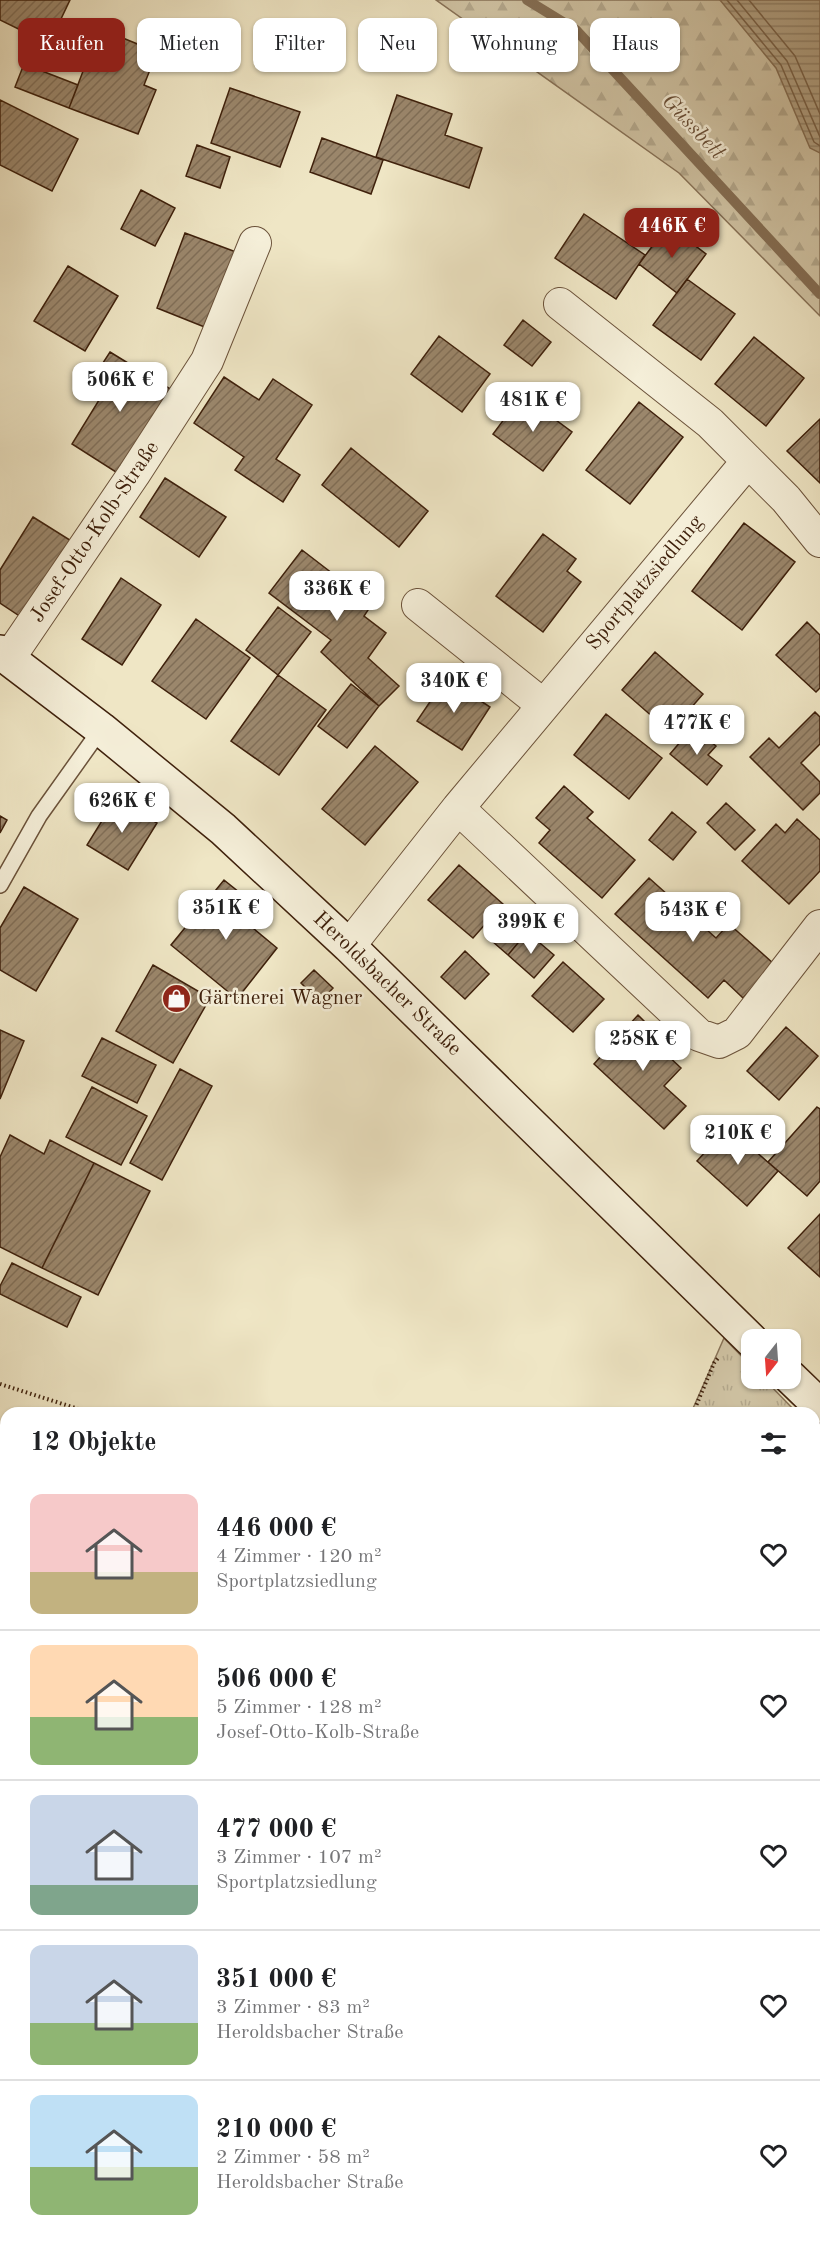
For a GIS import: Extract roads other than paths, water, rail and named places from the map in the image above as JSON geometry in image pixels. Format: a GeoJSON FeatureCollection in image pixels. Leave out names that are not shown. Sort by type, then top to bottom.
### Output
{"type":"FeatureCollection","features":[{"type":"Feature","properties":{"kind":"street","name":"Josef-Otto-Kolb-Straße"},"geometry":{"type":"LineString","coordinates":[[5,655],[134,474],[207,361],[255,243]]}},
{"type":"Feature","properties":{"kind":"street"},"geometry":{"type":"LineString","coordinates":[[560,304],[710,423],[786,499],[820,541]]}},
{"type":"Feature","properties":{"kind":"street","name":"Sportplatzsiedlung"},"geometry":{"type":"LineString","coordinates":[[349,946],[458,808],[748,460]]}},
{"type":"Feature","properties":{"kind":"street"},"geometry":{"type":"LineString","coordinates":[[418,606],[543,705]]}},
{"type":"Feature","properties":{"kind":"street","name":"Heroldsbacher Straße"},"geometry":{"type":"LineString","coordinates":[[5,655],[101,729],[223,829],[349,946],[741,1332]]}},
{"type":"Feature","properties":{"kind":"street"},"geometry":{"type":"LineString","coordinates":[[458,808],[699,1035],[719,1042],[737,1033],[820,926]]}},
{"type":"Feature","properties":{"kind":"street"},"geometry":{"type":"LineString","coordinates":[[801,1388],[820,1406]]}},
{"type":"Feature","properties":{"kind":"lane"},"geometry":{"type":"LineString","coordinates":[[0,885],[39,816],[101,729]]}},
{"type":"Feature","properties":{"kind":"water"},"geometry":{"type":"Polygon","coordinates":[[[720,0],[820,0],[820,153],[810,148],[776,68],[720,0]]]}},
{"type":"Feature","properties":{"kind":"waterway","name":"Güssbett"},"geometry":{"type":"LineString","coordinates":[[527,0],[576,30],[820,294]]}},
{"type":"Feature","properties":{"kind":"place","name":"Gärtnerei Wagner"},"geometry":{"type":"Point","coordinates":[177,998]}}]}
